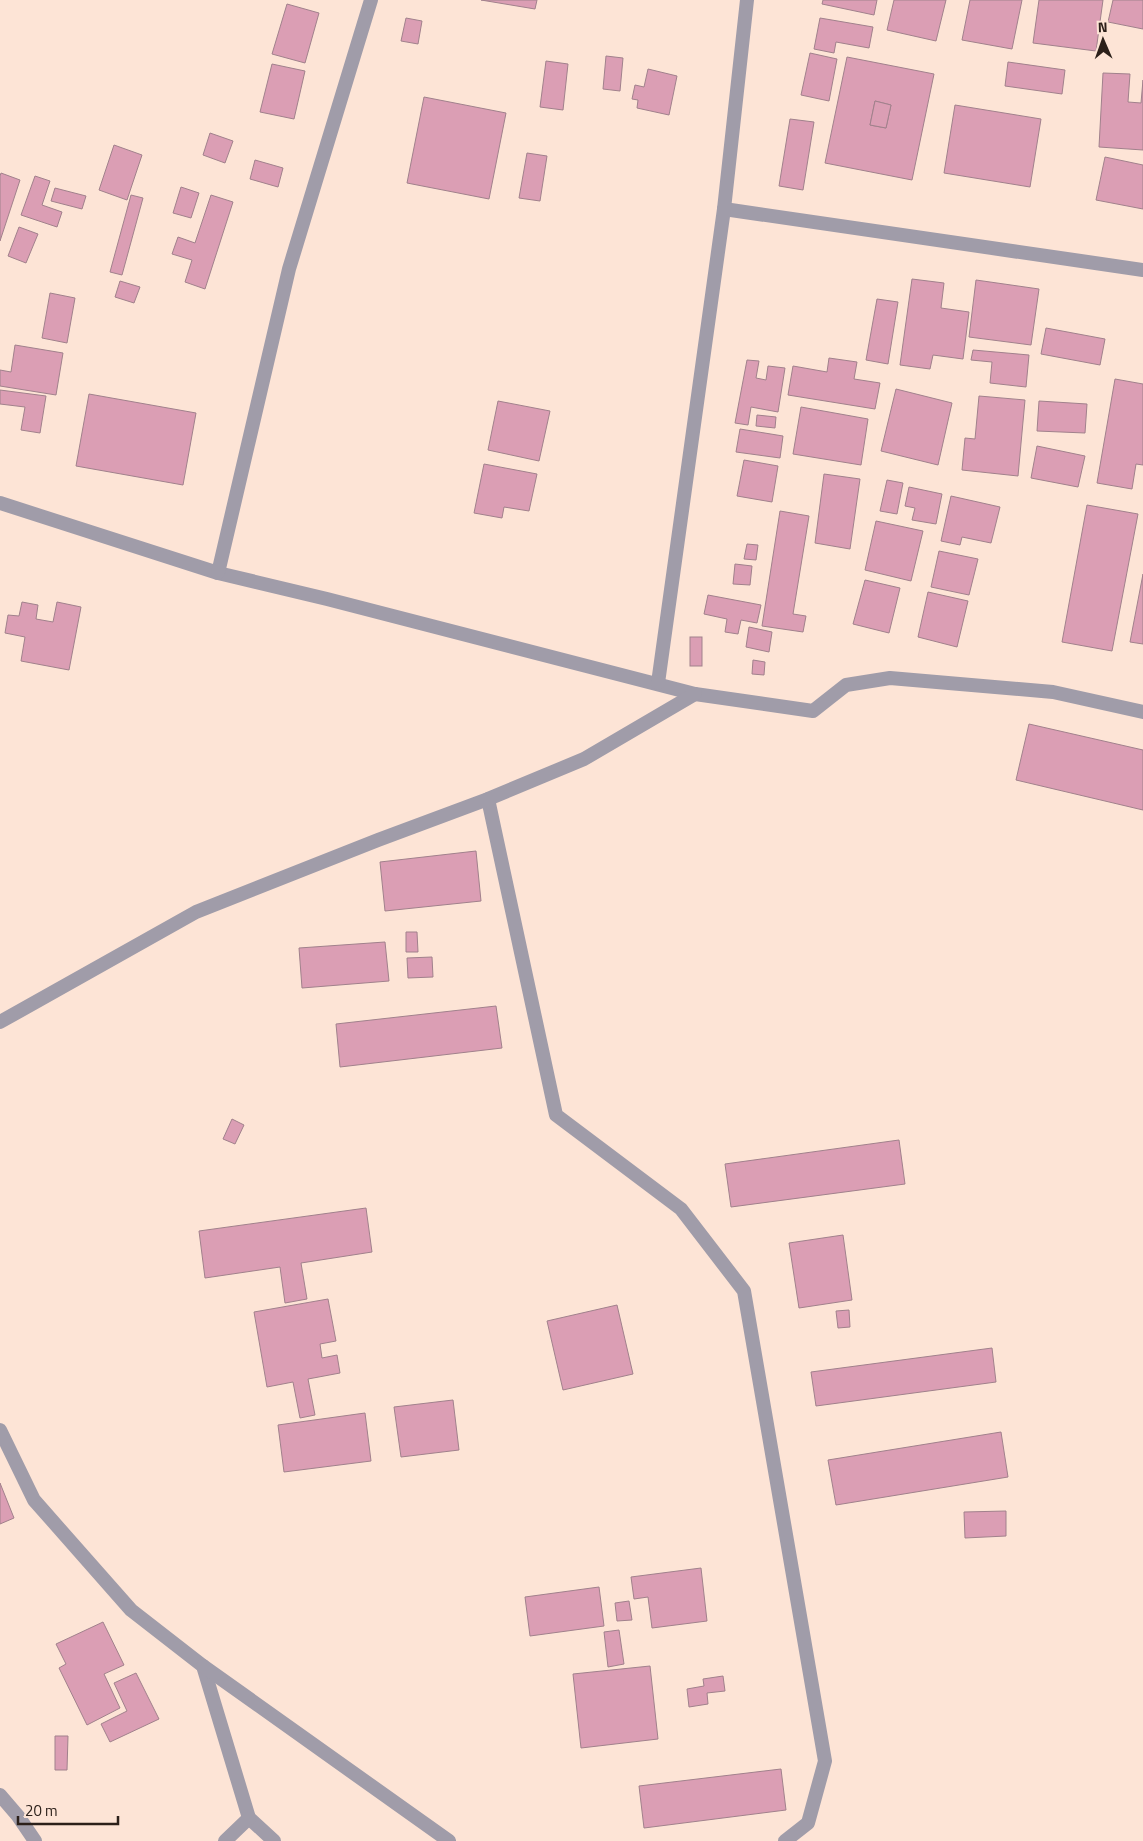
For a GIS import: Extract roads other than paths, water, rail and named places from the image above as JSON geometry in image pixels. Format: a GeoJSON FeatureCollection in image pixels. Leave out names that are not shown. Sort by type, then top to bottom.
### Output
{"type":"FeatureCollection","features":[{"type":"Feature","properties":{"kind":"street"},"geometry":{"type":"LineString","coordinates":[[218,573],[289,269],[371,0]]}},
{"type":"Feature","properties":{"kind":"street"},"geometry":{"type":"LineString","coordinates":[[658,683],[724,209],[747,0]]}},
{"type":"Feature","properties":{"kind":"street"},"geometry":{"type":"LineString","coordinates":[[724,209],[1143,270]]}},
{"type":"Feature","properties":{"kind":"street"},"geometry":{"type":"LineString","coordinates":[[0,503],[218,573],[696,694],[813,711],[846,685],[890,678],[1053,692],[1143,712]]}},
{"type":"Feature","properties":{"kind":"street"},"geometry":{"type":"LineString","coordinates":[[0,1022],[196,912],[488,799],[584,759],[696,694]]}},
{"type":"Feature","properties":{"kind":"street"},"geometry":{"type":"LineString","coordinates":[[488,799],[556,1115],[681,1209],[744,1291],[825,1760],[808,1823],[785,1841]]}},
{"type":"Feature","properties":{"kind":"street"},"geometry":{"type":"LineString","coordinates":[[0,1430],[34,1500],[131,1610],[203,1666],[449,1841]]}},
{"type":"Feature","properties":{"kind":"street"},"geometry":{"type":"LineString","coordinates":[[203,1666],[249,1818],[274,1841]]}},
{"type":"Feature","properties":{"kind":"street"},"geometry":{"type":"LineString","coordinates":[[0,1795],[18,1816],[35,1841]]}},
{"type":"Feature","properties":{"kind":"street"},"geometry":{"type":"LineString","coordinates":[[226,1841],[249,1818]]}}]}
